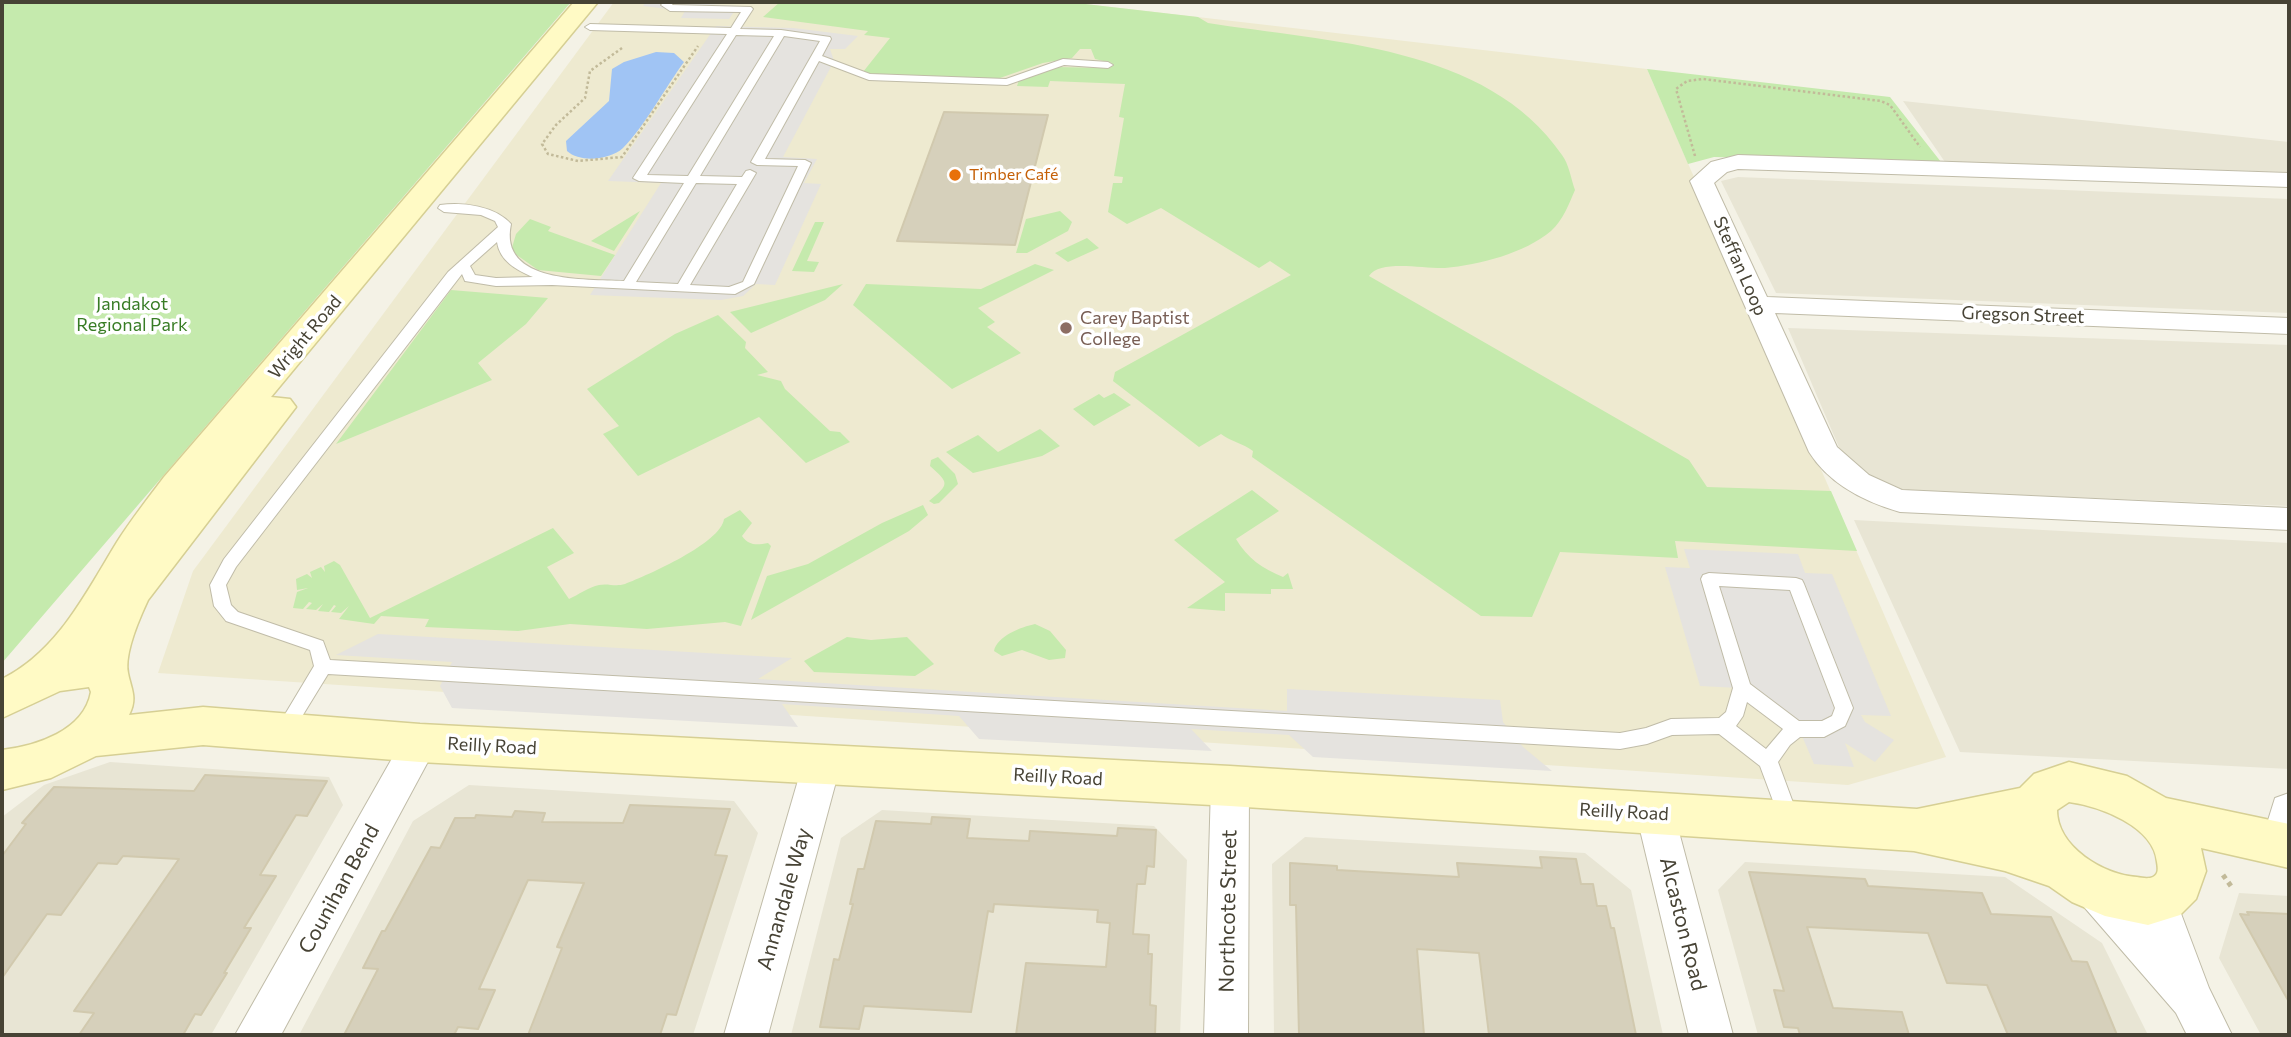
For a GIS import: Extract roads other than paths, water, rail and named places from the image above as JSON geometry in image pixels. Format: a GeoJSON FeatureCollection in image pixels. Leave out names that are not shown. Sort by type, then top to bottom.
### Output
{"type":"FeatureCollection","features":[{"type":"Feature","properties":{"kind":"street","name":"Wright Road"},"geometry":{"type":"LineString","coordinates":[[12,774],[51,760],[86,738],[110,708],[109,685],[115,625],[132,591],[580,19],[610,2]]}},
{"type":"Feature","properties":{"kind":"street","name":"Steffan Loop"},"geometry":{"type":"LineString","coordinates":[[2289,180],[1738,162],[1718,167],[1702,181],[1824,452],[1843,473],[1874,492],[1900,501],[2289,519]]}},
{"type":"Feature","properties":{"kind":"street","name":"Wright Road"},"geometry":{"type":"LineString","coordinates":[[18,690],[74,645],[90,625],[132,551],[177,486],[429,214]]}},
{"type":"Feature","properties":{"kind":"street","name":"Gregson Street"},"geometry":{"type":"LineString","coordinates":[[1757,304],[2289,326]]}},
{"type":"Feature","properties":{"kind":"street","name":"Wright Road"},"geometry":{"type":"LineString","coordinates":[[18,690],[79,670],[109,685]]}},
{"type":"Feature","properties":{"kind":"street","name":"Reilly Road"},"geometry":{"type":"LineString","coordinates":[[109,685],[203,726]]}},
{"type":"Feature","properties":{"kind":"street","name":"Reilly Road"},"geometry":{"type":"LineString","coordinates":[[86,738],[203,726],[421,743],[1230,786],[1914,830],[2005,849],[2137,901],[2188,880]]}},
{"type":"Feature","properties":{"kind":"street","name":"Counihan Bend"},"geometry":{"type":"LineString","coordinates":[[257,1035],[421,743]]}},
{"type":"Feature","properties":{"kind":"street","name":"Annandale Way"},"geometry":{"type":"LineString","coordinates":[[746,1035],[822,763]]}},
{"type":"Feature","properties":{"kind":"street"},"geometry":{"type":"LineString","coordinates":[[2191,998],[2188,880],[2173,840],[2153,816],[2122,795],[2089,783],[2052,785],[2040,794],[2033,806],[2033,821],[2038,837],[2191,998],[2210,1035]]}},
{"type":"Feature","properties":{"kind":"street","name":"Northcote Street"},"geometry":{"type":"LineString","coordinates":[[1226,1035],[1230,786]]}},
{"type":"Feature","properties":{"kind":"street","name":"Reilly Road"},"geometry":{"type":"LineString","coordinates":[[1914,830],[2033,806]]}},
{"type":"Feature","properties":{"kind":"street","name":"Alcaston Road"},"geometry":{"type":"LineString","coordinates":[[1655,813],[1711,1035]]}},
{"type":"Feature","properties":{"kind":"street"},"geometry":{"type":"LineString","coordinates":[[2153,816],[2281,836]]}},
{"type":"Feature","properties":{"kind":"street"},"geometry":{"type":"LineString","coordinates":[[2188,880],[2212,860],[2281,836]]}},
{"type":"Feature","properties":{"kind":"lane"},"geometry":{"type":"LineString","coordinates":[[668,2],[666,5],[670,8],[748,9],[639,178],[746,181]]}},
{"type":"Feature","properties":{"kind":"lane"},"geometry":{"type":"LineString","coordinates":[[580,19],[781,33],[826,39],[682,288]]}},
{"type":"Feature","properties":{"kind":"lane"},"geometry":{"type":"LineString","coordinates":[[628,285],[781,33]]}},
{"type":"Feature","properties":{"kind":"lane"},"geometry":{"type":"LineString","coordinates":[[816,57],[869,76],[1007,82],[1046,66],[1080,57],[1108,65]]}},
{"type":"Feature","properties":{"kind":"lane"},"geometry":{"type":"LineString","coordinates":[[464,265],[470,278],[479,281],[552,281],[730,291],[748,284],[806,163],[757,162]]}},
{"type":"Feature","properties":{"kind":"lane"},"geometry":{"type":"LineString","coordinates":[[429,214],[466,209],[499,217],[505,224],[501,246],[505,255],[552,281]]}},
{"type":"Feature","properties":{"kind":"lane"},"geometry":{"type":"LineString","coordinates":[[282,733],[324,667],[323,655],[317,646],[300,636],[238,620],[225,611],[218,585],[246,542],[453,275],[503,229]]}},
{"type":"Feature","properties":{"kind":"lane"},"geometry":{"type":"LineString","coordinates":[[1723,726],[1734,716],[1742,688],[1709,579],[1796,584],[1844,708],[1839,721],[1824,729],[1796,730],[1783,740],[1768,761]]}},
{"type":"Feature","properties":{"kind":"lane"},"geometry":{"type":"LineString","coordinates":[[324,667],[1620,741],[1647,736],[1671,727],[1723,726],[1768,761],[1790,822]]}},
{"type":"Feature","properties":{"kind":"lane"},"geometry":{"type":"LineString","coordinates":[[1742,688],[1796,730]]}},
{"type":"Feature","properties":{"kind":"water"},"geometry":{"type":"Polygon","coordinates":[[[656,52],[674,53],[684,62],[623,148],[611,155],[595,158],[579,157],[567,151],[566,141],[609,101],[612,69],[624,62],[656,52]]]}},
{"type":"Feature","properties":{"kind":"place","name":"Timber Café"},"geometry":{"type":"Point","coordinates":[955,175]}},
{"type":"Feature","properties":{"kind":"place","name":"Carey Baptist College"},"geometry":{"type":"Point","coordinates":[1066,328]}},
{"type":"Feature","properties":{"kind":"park label","name":"Jandakot Regional Park"},"geometry":{"type":"Point","coordinates":[132,314]}}]}
